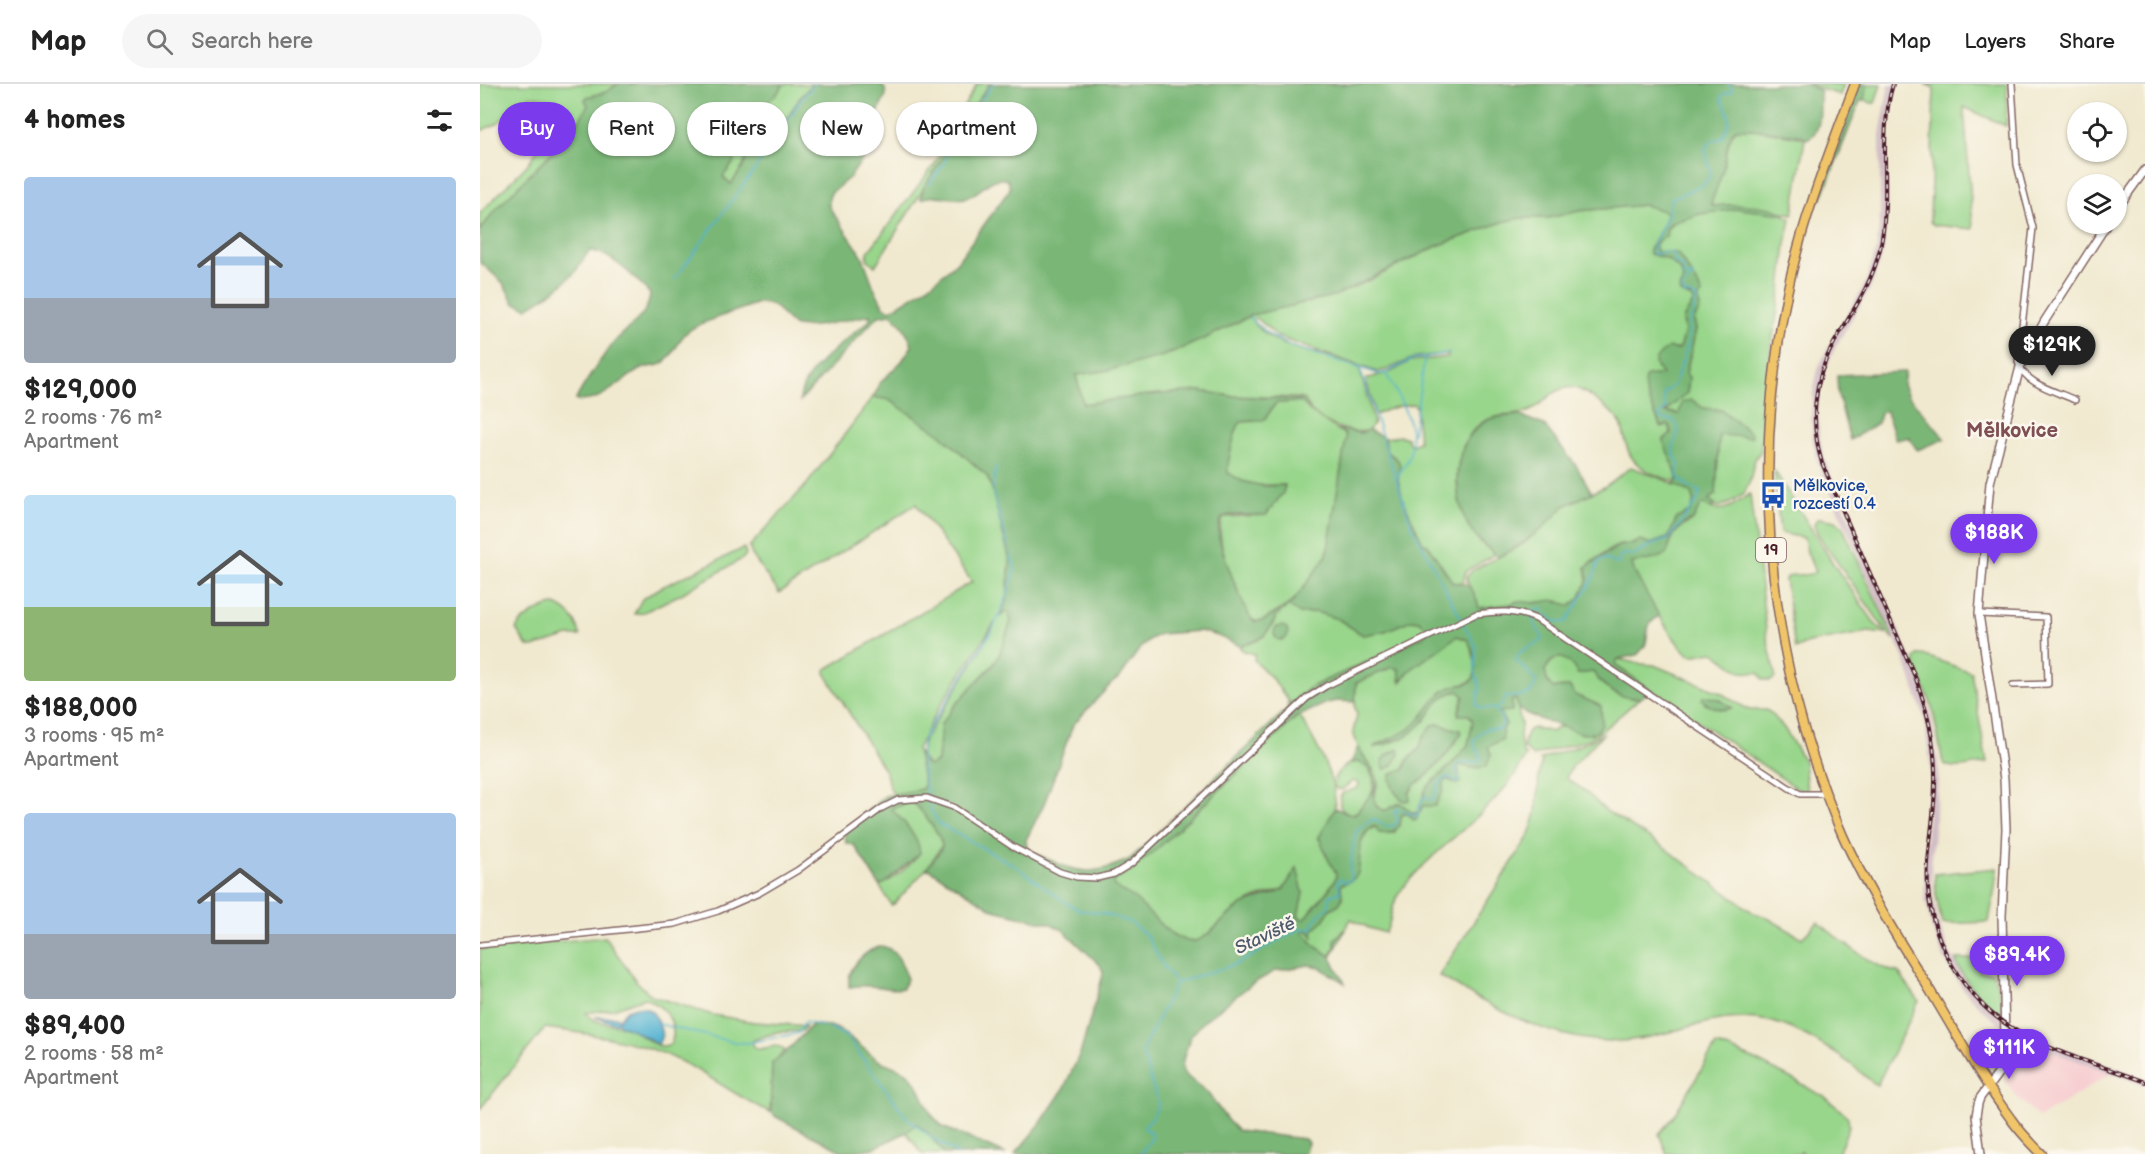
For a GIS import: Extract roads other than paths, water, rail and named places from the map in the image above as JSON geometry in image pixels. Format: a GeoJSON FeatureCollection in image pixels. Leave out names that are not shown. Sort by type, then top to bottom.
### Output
{"type":"FeatureCollection","features":[{"type":"Feature","properties":{"kind":"main road","name":"19"},"geometry":{"type":"LineString","coordinates":[[1855,84],[1820,177],[1794,262],[1776,355],[1768,429],[1768,517],[1785,652],[1807,740],[1826,794],[1843,836],[1877,903],[1988,1087],[2012,1121],[2042,1154]]}},
{"type":"Feature","properties":{"kind":"street"},"geometry":{"type":"LineString","coordinates":[[2012,84],[2017,165],[2033,228],[2018,362],[2032,381],[2075,400]]}},
{"type":"Feature","properties":{"kind":"street"},"geometry":{"type":"LineString","coordinates":[[2127,195],[2145,170]]}},
{"type":"Feature","properties":{"kind":"street"},"geometry":{"type":"LineString","coordinates":[[1981,1154],[1977,1109],[1980,1098],[2000,1071],[2004,1059],[2005,998],[2002,916],[2006,829],[2004,779],[1979,614],[1990,483],[2020,367],[2044,322],[2101,234]]}},
{"type":"Feature","properties":{"kind":"street"},"geometry":{"type":"LineString","coordinates":[[480,945],[675,924],[718,911],[759,893],[798,870],[882,808],[898,800],[915,798],[940,801],[953,807],[1013,847],[1060,872],[1077,877],[1097,878],[1114,874],[1132,863],[1315,692],[1476,614],[1500,611],[1523,614],[1536,619],[1800,794],[1826,794]]}},
{"type":"Feature","properties":{"kind":"street"},"geometry":{"type":"LineString","coordinates":[[1979,614],[2046,617],[2048,684],[2013,685]]}},
{"type":"Feature","properties":{"kind":"water"},"geometry":{"type":"Polygon","coordinates":[[[636,1007],[647,1009],[655,1015],[662,1036],[658,1044],[618,1022],[614,1023],[595,1017],[619,1019],[627,1010],[636,1007]]]}},
{"type":"Feature","properties":{"kind":"waterway"},"geometry":{"type":"LineString","coordinates":[[675,279],[773,144],[800,101],[815,84]]}},
{"type":"Feature","properties":{"kind":"waterway"},"geometry":{"type":"LineString","coordinates":[[929,184],[944,164],[959,131],[993,84]]}},
{"type":"Feature","properties":{"kind":"waterway","name":"Staviště"},"geometry":{"type":"LineString","coordinates":[[1532,615],[1534,611],[1542,609],[1555,621],[1566,622],[1592,581],[1599,561],[1605,559],[1618,564],[1622,554],[1635,555],[1651,545],[1669,539],[1697,501],[1700,492],[1683,483],[1677,474],[1679,465],[1673,446],[1678,428],[1673,420],[1661,419],[1659,416],[1666,408],[1664,393],[1674,385],[1688,345],[1689,325],[1697,299],[1684,294],[1682,288],[1693,277],[1683,277],[1683,267],[1675,263],[1674,254],[1666,252],[1654,254],[1652,251],[1667,218],[1671,199],[1704,184],[1711,175],[1705,148],[1711,141],[1722,138],[1728,126],[1729,118],[1721,98],[1723,94],[1731,92],[1732,89],[1728,84]]}},
{"type":"Feature","properties":{"kind":"waterway"},"geometry":{"type":"LineString","coordinates":[[1250,318],[1268,334],[1290,346],[1379,374],[1386,373],[1406,412],[1411,433],[1412,444],[1409,457],[1396,479],[1411,524],[1461,619]]}},
{"type":"Feature","properties":{"kind":"waterway"},"geometry":{"type":"LineString","coordinates":[[1386,373],[1413,359],[1450,353]]}},
{"type":"Feature","properties":{"kind":"waterway"},"geometry":{"type":"LineString","coordinates":[[1413,433],[1425,357]]}},
{"type":"Feature","properties":{"kind":"waterway"},"geometry":{"type":"LineString","coordinates":[[1360,369],[1396,479]]}},
{"type":"Feature","properties":{"kind":"waterway"},"geometry":{"type":"LineString","coordinates":[[928,796],[923,774],[923,738],[993,629],[1008,594],[1015,569],[994,497],[996,466]]}},
{"type":"Feature","properties":{"kind":"waterway","name":"Staviště"},"geometry":{"type":"LineString","coordinates":[[1140,1154],[1152,1138],[1152,1133],[1144,1126],[1153,1117],[1158,1104],[1142,1051],[1176,983],[1239,963],[1299,929],[1312,929],[1317,916],[1328,907],[1330,896],[1340,892],[1338,880],[1342,879],[1345,882],[1351,880],[1350,865],[1355,834],[1359,829],[1373,819],[1386,826],[1394,826],[1398,820],[1394,813],[1397,809],[1417,816],[1423,798],[1426,796],[1431,800],[1434,798],[1443,780],[1450,777],[1457,783],[1460,781],[1456,770],[1459,763],[1479,762],[1481,756],[1474,741],[1484,730],[1502,727],[1503,721],[1496,709],[1506,697],[1526,695],[1534,687],[1536,681],[1515,659],[1525,649],[1543,639],[1532,619]]}},
{"type":"Feature","properties":{"kind":"waterway"},"geometry":{"type":"LineString","coordinates":[[1463,623],[1476,646],[1475,671],[1480,688],[1476,705],[1481,708],[1495,709]]}},
{"type":"Feature","properties":{"kind":"waterway"},"geometry":{"type":"LineString","coordinates":[[929,800],[932,812],[939,824],[1014,865],[1068,904],[1080,910],[1102,913],[1130,922],[1147,936],[1175,982]]}},
{"type":"Feature","properties":{"kind":"waterway"},"geometry":{"type":"LineString","coordinates":[[659,1024],[734,1042],[748,1043],[799,1033],[804,1022],[831,1028],[847,1037],[907,1118],[958,1154]]}},
{"type":"Feature","properties":{"kind":"railway"},"geometry":{"type":"LineString","coordinates":[[1893,84],[1886,125],[1885,208],[1880,249],[1867,286],[1827,357],[1818,387],[1815,417],[1822,463],[1916,679],[1928,717],[1935,769],[1928,863],[1928,890],[1932,915],[1940,941],[1966,986],[2003,1022],[2055,1050],[2145,1082]]}},
{"type":"Feature","properties":{"kind":"place","name":"Mělkovice, rozcestí 0.4"},"geometry":{"type":"Point","coordinates":[1773,495]}},
{"type":"Feature","properties":{"kind":"district","name":"Mělkovice"},"geometry":{"type":"Point","coordinates":[2012,431]}}]}
